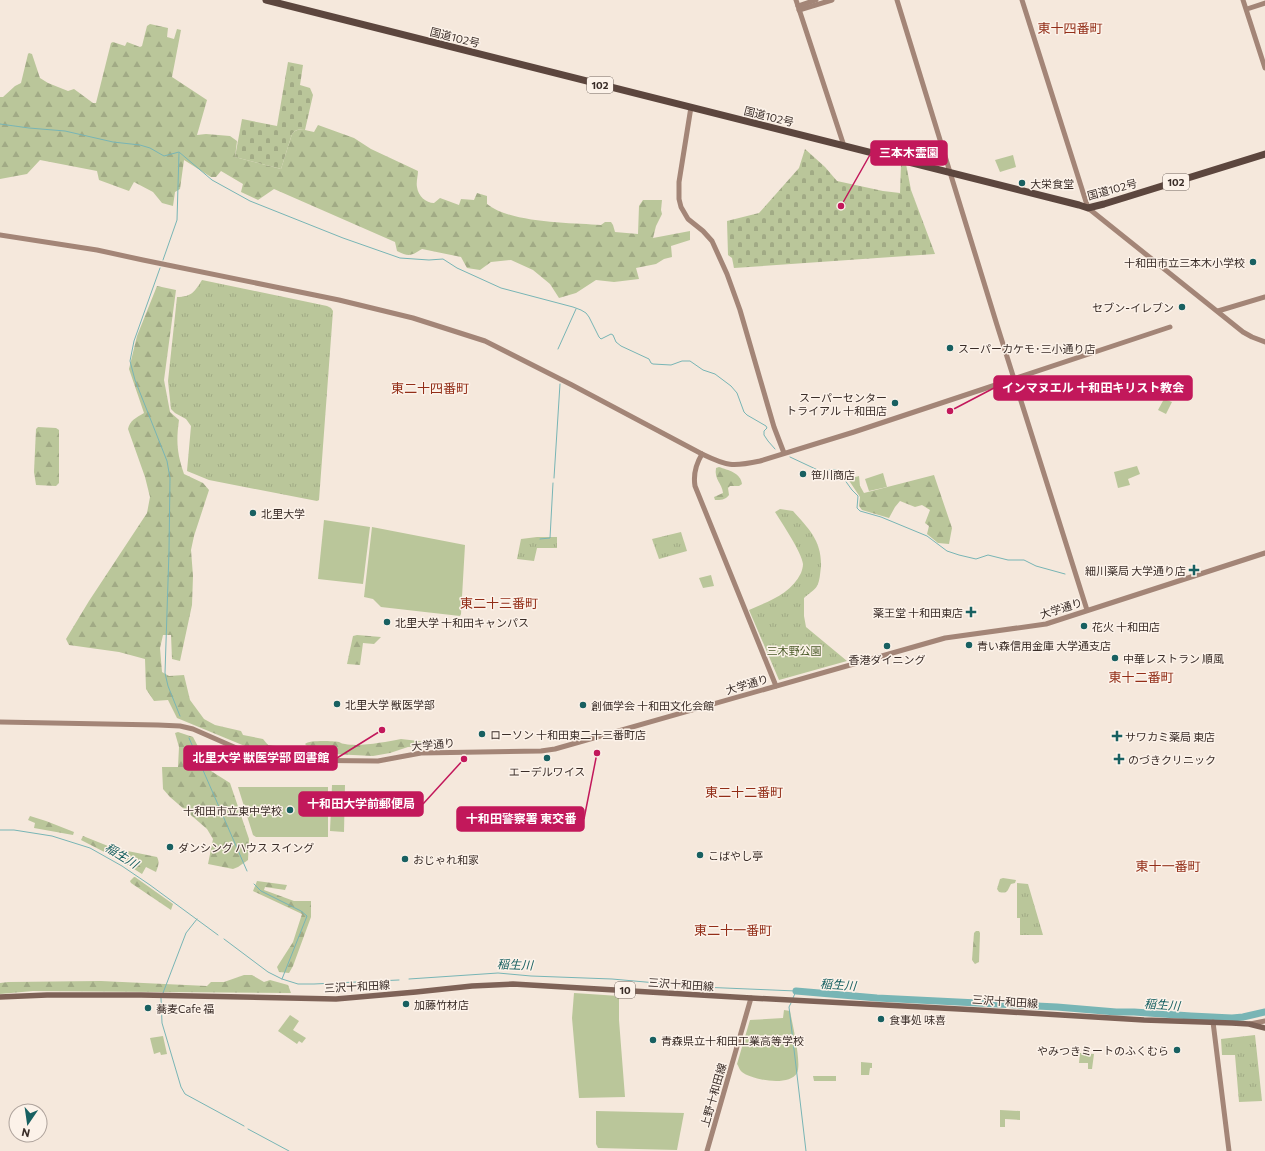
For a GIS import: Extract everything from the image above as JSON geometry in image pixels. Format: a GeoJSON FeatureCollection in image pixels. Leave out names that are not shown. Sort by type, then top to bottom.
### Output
{"type":"FeatureCollection","features":[{"type":"Feature","properties":{"kind":"highway","name":"国道102号"},"geometry":{"type":"LineString","coordinates":[[266,0],[844,146],[949,171],[1088,208],[1265,154]]}},
{"type":"Feature","properties":{"kind":"main road","name":"三沢十和田線"},"geometry":{"type":"LineString","coordinates":[[0,997],[24,995],[141,995],[336,999],[472,986],[513,984],[1144,1020],[1249,1024],[1265,1028]]}},
{"type":"Feature","properties":{"kind":"street"},"geometry":{"type":"LineString","coordinates":[[798,5],[816,0]]}},
{"type":"Feature","properties":{"kind":"street"},"geometry":{"type":"LineString","coordinates":[[798,5],[832,0]]}},
{"type":"Feature","properties":{"kind":"street"},"geometry":{"type":"LineString","coordinates":[[897,0],[949,171],[1087,610]]}},
{"type":"Feature","properties":{"kind":"street"},"geometry":{"type":"LineString","coordinates":[[1022,0],[1088,208],[1248,335],[1265,342]]}},
{"type":"Feature","properties":{"kind":"street"},"geometry":{"type":"LineString","coordinates":[[1244,0],[1265,68]]}},
{"type":"Feature","properties":{"kind":"street"},"geometry":{"type":"LineString","coordinates":[[1247,9],[1265,3]]}},
{"type":"Feature","properties":{"kind":"street"},"geometry":{"type":"LineString","coordinates":[[798,5],[844,146]]}},
{"type":"Feature","properties":{"kind":"street"},"geometry":{"type":"LineString","coordinates":[[691,107],[679,182],[679,199],[685,215],[712,241],[727,274],[740,310],[774,427],[784,453]]}},
{"type":"Feature","properties":{"kind":"street"},"geometry":{"type":"LineString","coordinates":[[0,235],[97,250],[339,300],[413,318],[485,341],[496,346],[702,454],[722,463],[732,465],[760,461],[854,432],[1170,326]]}},
{"type":"Feature","properties":{"kind":"street"},"geometry":{"type":"LineString","coordinates":[[1218,311],[1265,296]]}},
{"type":"Feature","properties":{"kind":"street"},"geometry":{"type":"LineString","coordinates":[[702,454],[695,468],[695,486],[776,686]]}},
{"type":"Feature","properties":{"kind":"street","name":"大学通り"},"geometry":{"type":"LineString","coordinates":[[0,722],[180,726],[193,729],[250,754],[279,760],[378,762],[421,753],[461,751],[541,751],[555,749],[945,638],[1046,624],[1265,553]]}},
{"type":"Feature","properties":{"kind":"street","name":"上野十和田線"},"geometry":{"type":"LineString","coordinates":[[707,1151],[751,998]]}},
{"type":"Feature","properties":{"kind":"street","name":"10"},"geometry":{"type":"LineString","coordinates":[[1249,1024],[1265,1021]]}},
{"type":"Feature","properties":{"kind":"street"},"geometry":{"type":"LineString","coordinates":[[1213,1022],[1229,1151]]}},
{"type":"Feature","properties":{"kind":"green space"},"geometry":{"type":"Polygon","coordinates":[[[150,24],[168,28],[167,37],[174,39],[177,29],[181,30],[172,77],[207,100],[197,135],[206,134],[230,136],[237,141],[235,157],[281,169],[292,134],[297,130],[314,132],[318,125],[354,138],[371,149],[418,171],[417,183],[419,193],[423,198],[431,203],[434,203],[440,198],[459,205],[461,199],[474,200],[477,193],[487,196],[487,204],[510,215],[541,221],[601,225],[605,222],[611,222],[615,232],[638,234],[639,206],[643,200],[662,200],[662,214],[656,226],[653,238],[690,231],[690,240],[671,246],[672,257],[664,259],[656,264],[636,268],[639,279],[614,282],[596,280],[576,293],[559,298],[550,284],[533,270],[511,260],[491,262],[480,270],[467,268],[461,257],[422,249],[407,255],[397,251],[395,242],[274,189],[258,200],[241,192],[243,184],[221,171],[216,177],[211,177],[184,160],[180,189],[175,192],[173,206],[162,203],[153,192],[134,182],[129,191],[99,180],[97,171],[40,160],[27,174],[0,179],[0,97],[3,97],[15,86],[21,83],[28,54],[32,54],[40,78],[68,91],[74,89],[93,103],[96,103],[111,43],[113,42],[125,46],[127,42],[140,47],[142,46],[147,26],[150,24]]]}},
{"type":"Feature","properties":{"kind":"green space"},"geometry":{"type":"Polygon","coordinates":[[[288,62],[303,65],[300,85],[310,88],[313,95],[305,130],[298,130],[292,134],[281,169],[235,157],[242,119],[277,126],[288,62]]]}},
{"type":"Feature","properties":{"kind":"green space"},"geometry":{"type":"Polygon","coordinates":[[[805,149],[825,167],[837,181],[883,191],[900,193],[901,164],[906,164],[911,190],[935,254],[734,268],[732,258],[728,255],[727,221],[759,213],[799,168],[805,149]]]}},
{"type":"Feature","properties":{"kind":"green space"},"geometry":{"type":"Polygon","coordinates":[[[1013,155],[1016,167],[1000,172],[995,160],[1013,155]]]}},
{"type":"Feature","properties":{"kind":"green space"},"geometry":{"type":"Polygon","coordinates":[[[202,280],[327,306],[333,311],[319,500],[317,501],[209,480],[187,471],[191,426],[186,419],[171,409],[168,381],[177,297],[190,295],[202,280]]]}},
{"type":"Feature","properties":{"kind":"green space"},"geometry":{"type":"Polygon","coordinates":[[[157,286],[176,290],[164,380],[170,412],[179,420],[177,441],[180,460],[184,474],[203,483],[209,490],[191,550],[193,576],[192,605],[180,661],[172,659],[171,635],[163,635],[160,648],[162,672],[169,676],[184,675],[190,700],[204,719],[215,725],[241,731],[243,735],[263,739],[268,745],[292,748],[290,753],[252,749],[177,718],[168,700],[154,701],[146,689],[145,659],[119,652],[69,645],[66,639],[89,601],[147,513],[150,497],[145,477],[128,429],[132,421],[144,413],[129,369],[137,336],[157,286]]]}},
{"type":"Feature","properties":{"kind":"green space"},"geometry":{"type":"Polygon","coordinates":[[[1164,399],[1172,402],[1166,414],[1158,410],[1164,399]]]}},
{"type":"Feature","properties":{"kind":"green space"},"geometry":{"type":"Polygon","coordinates":[[[38,427],[56,428],[59,430],[59,483],[56,486],[36,485],[34,472],[36,429],[38,427]]]}},
{"type":"Feature","properties":{"kind":"green space"},"geometry":{"type":"Polygon","coordinates":[[[1137,466],[1140,474],[1128,479],[1130,485],[1118,488],[1114,472],[1137,466]]]}},
{"type":"Feature","properties":{"kind":"green space"},"geometry":{"type":"Polygon","coordinates":[[[719,467],[737,475],[742,484],[739,486],[730,486],[728,488],[729,495],[726,498],[715,500],[714,497],[723,493],[716,476],[716,468],[719,467]]]}},
{"type":"Feature","properties":{"kind":"green space"},"geometry":{"type":"Polygon","coordinates":[[[883,473],[887,487],[869,491],[865,479],[883,473]]]}},
{"type":"Feature","properties":{"kind":"green space"},"geometry":{"type":"Polygon","coordinates":[[[934,475],[952,528],[949,544],[938,543],[927,534],[929,526],[925,523],[930,510],[922,505],[915,507],[900,501],[889,518],[862,510],[859,506],[860,497],[848,479],[859,476],[860,486],[864,493],[934,475]]]}},
{"type":"Feature","properties":{"kind":"green space","name":"三木野公園"},"geometry":{"type":"Polygon","coordinates":[[[780,509],[793,511],[804,524],[817,543],[821,558],[819,582],[815,589],[804,598],[804,616],[806,627],[847,661],[779,680],[749,610],[772,600],[785,592],[797,580],[802,571],[802,559],[775,512],[780,509]]]}},
{"type":"Feature","properties":{"kind":"green space"},"geometry":{"type":"Polygon","coordinates":[[[324,520],[370,527],[363,584],[318,579],[324,520]]]}},
{"type":"Feature","properties":{"kind":"green space"},"geometry":{"type":"Polygon","coordinates":[[[372,527],[465,545],[460,616],[381,607],[373,599],[364,597],[372,527]]]}},
{"type":"Feature","properties":{"kind":"green space"},"geometry":{"type":"Polygon","coordinates":[[[681,532],[687,551],[659,559],[652,539],[681,532]]]}},
{"type":"Feature","properties":{"kind":"green space"},"geometry":{"type":"Polygon","coordinates":[[[557,537],[557,548],[537,548],[534,561],[517,559],[521,539],[557,537]]]}},
{"type":"Feature","properties":{"kind":"green space"},"geometry":{"type":"Polygon","coordinates":[[[711,575],[714,586],[703,588],[699,578],[711,575]]]}},
{"type":"Feature","properties":{"kind":"green space"},"geometry":{"type":"Polygon","coordinates":[[[353,636],[381,637],[374,644],[363,643],[360,665],[347,664],[353,636]]]}},
{"type":"Feature","properties":{"kind":"green space"},"geometry":{"type":"Polygon","coordinates":[[[178,732],[193,737],[211,771],[230,783],[249,839],[248,860],[238,867],[233,869],[208,864],[213,839],[207,829],[170,797],[163,789],[162,767],[178,767],[179,747],[175,733],[178,732]]]}},
{"type":"Feature","properties":{"kind":"green space"},"geometry":{"type":"Polygon","coordinates":[[[401,739],[427,742],[432,746],[408,747],[390,753],[373,756],[313,753],[313,747],[305,744],[326,741],[358,745],[401,739]]]}},
{"type":"Feature","properties":{"kind":"green space"},"geometry":{"type":"Polygon","coordinates":[[[332,785],[345,785],[344,832],[330,831],[332,785]]]}},
{"type":"Feature","properties":{"kind":"green space"},"geometry":{"type":"Polygon","coordinates":[[[238,787],[328,787],[328,837],[256,837],[253,835],[238,787]]]}},
{"type":"Feature","properties":{"kind":"green space"},"geometry":{"type":"Polygon","coordinates":[[[30,816],[74,832],[73,835],[34,828],[35,823],[28,820],[30,816]]]}},
{"type":"Feature","properties":{"kind":"green space"},"geometry":{"type":"Polygon","coordinates":[[[83,836],[113,848],[157,857],[159,863],[156,872],[146,867],[142,874],[118,859],[81,840],[83,836]]]}},
{"type":"Feature","properties":{"kind":"green space"},"geometry":{"type":"Polygon","coordinates":[[[134,877],[173,904],[171,910],[131,883],[130,881],[134,877]]]}},
{"type":"Feature","properties":{"kind":"green space"},"geometry":{"type":"Polygon","coordinates":[[[1000,879],[1016,880],[1015,883],[1011,884],[1004,893],[999,892],[997,889],[1000,879]]]}},
{"type":"Feature","properties":{"kind":"green space"},"geometry":{"type":"Polygon","coordinates":[[[257,881],[287,885],[285,890],[265,887],[264,890],[294,901],[311,901],[311,917],[289,973],[279,972],[277,967],[293,942],[302,914],[253,891],[257,881]]]}},
{"type":"Feature","properties":{"kind":"green space"},"geometry":{"type":"Polygon","coordinates":[[[1017,883],[1028,884],[1043,935],[1020,935],[1020,918],[1017,918],[1017,883]]]}},
{"type":"Feature","properties":{"kind":"green space"},"geometry":{"type":"Polygon","coordinates":[[[979,931],[980,933],[979,962],[975,964],[972,960],[974,933],[979,931]]]}},
{"type":"Feature","properties":{"kind":"green space"},"geometry":{"type":"Polygon","coordinates":[[[244,975],[252,975],[264,982],[270,980],[288,985],[291,993],[33,991],[0,994],[0,983],[8,982],[101,981],[207,986],[211,982],[224,982],[244,975]]]}},
{"type":"Feature","properties":{"kind":"green space"},"geometry":{"type":"Polygon","coordinates":[[[574,993],[619,996],[619,1020],[625,1097],[579,1098],[572,1018],[574,993]]]}},
{"type":"Feature","properties":{"kind":"green space"},"geometry":{"type":"Polygon","coordinates":[[[784,1010],[790,1011],[798,1052],[797,1073],[793,1077],[786,1080],[770,1081],[754,1078],[742,1072],[737,1064],[750,1020],[783,1018],[784,1010]]]}},
{"type":"Feature","properties":{"kind":"green space"},"geometry":{"type":"Polygon","coordinates":[[[290,1015],[299,1021],[293,1030],[306,1038],[302,1043],[299,1041],[297,1044],[278,1031],[290,1015]]]}},
{"type":"Feature","properties":{"kind":"green space"},"geometry":{"type":"Polygon","coordinates":[[[1255,1035],[1262,1101],[1239,1102],[1235,1055],[1222,1055],[1221,1039],[1255,1035]]]}},
{"type":"Feature","properties":{"kind":"green space"},"geometry":{"type":"Polygon","coordinates":[[[163,1036],[167,1054],[161,1055],[160,1052],[154,1054],[150,1038],[163,1036]]]}},
{"type":"Feature","properties":{"kind":"green space"},"geometry":{"type":"Polygon","coordinates":[[[1080,1053],[1094,1054],[1092,1069],[1088,1069],[1088,1063],[1079,1063],[1080,1053]]]}},
{"type":"Feature","properties":{"kind":"green space"},"geometry":{"type":"Polygon","coordinates":[[[861,1062],[872,1063],[872,1068],[870,1068],[869,1075],[861,1075],[861,1062]]]}},
{"type":"Feature","properties":{"kind":"green space"},"geometry":{"type":"Polygon","coordinates":[[[813,1076],[836,1076],[836,1081],[814,1081],[813,1076]]]}},
{"type":"Feature","properties":{"kind":"green space"},"geometry":{"type":"Polygon","coordinates":[[[1000,1110],[1020,1111],[1020,1120],[1005,1119],[1005,1127],[1000,1127],[1000,1110]]]}},
{"type":"Feature","properties":{"kind":"green space"},"geometry":{"type":"Polygon","coordinates":[[[596,1111],[684,1113],[677,1150],[598,1148],[596,1144],[596,1111]]]}},
{"type":"Feature","properties":{"kind":"waterway"},"geometry":{"type":"LineString","coordinates":[[0,124],[65,131],[113,142],[140,145],[150,148],[164,156],[179,152],[212,180],[250,201],[343,238],[400,258],[429,260],[443,259],[457,268],[501,288],[581,310],[589,317],[601,339],[611,334],[616,342],[621,346],[649,359],[653,364],[671,365],[682,361],[690,361],[703,370],[715,374],[731,386],[737,393],[744,412],[766,426],[767,428],[764,431],[764,435],[775,449]]}},
{"type":"Feature","properties":{"kind":"waterway"},"geometry":{"type":"LineString","coordinates":[[163,260],[177,220],[179,153]]}},
{"type":"Feature","properties":{"kind":"waterway"},"geometry":{"type":"LineString","coordinates":[[160,268],[134,341],[130,361],[135,380],[167,461],[170,478],[165,673],[168,686],[180,716]]}},
{"type":"Feature","properties":{"kind":"waterway"},"geometry":{"type":"LineString","coordinates":[[558,349],[576,309]]}},
{"type":"Feature","properties":{"kind":"waterway"},"geometry":{"type":"LineString","coordinates":[[554,478],[560,384]]}},
{"type":"Feature","properties":{"kind":"waterway"},"geometry":{"type":"LineString","coordinates":[[790,457],[822,472],[833,470],[839,472],[858,496],[857,508],[860,511],[881,517],[927,536],[947,551],[976,559],[988,555],[1008,560],[1024,560],[1036,566],[1065,574]]}},
{"type":"Feature","properties":{"kind":"waterway"},"geometry":{"type":"LineString","coordinates":[[540,539],[550,538],[553,483]]}},
{"type":"Feature","properties":{"kind":"waterway"},"geometry":{"type":"LineString","coordinates":[[189,738],[247,871]]}},
{"type":"Feature","properties":{"kind":"waterway","name":"稲生川"},"geometry":{"type":"LineString","coordinates":[[0,830],[14,830],[52,836],[90,848],[122,866],[150,885],[218,935]]}},
{"type":"Feature","properties":{"kind":"waterway"},"geometry":{"type":"LineString","coordinates":[[254,884],[261,891],[301,911],[307,916],[282,979]]}},
{"type":"Feature","properties":{"kind":"waterway"},"geometry":{"type":"LineString","coordinates":[[163,993],[186,933],[197,919]]}},
{"type":"Feature","properties":{"kind":"waterway","name":"稲生川"},"geometry":{"type":"LineString","coordinates":[[224,939],[268,972],[282,979],[298,984],[399,980]]}},
{"type":"Feature","properties":{"kind":"waterway","name":"稲生川"},"geometry":{"type":"LineString","coordinates":[[409,979],[498,973],[531,976],[612,979],[701,987],[796,991],[793,998]]}},
{"type":"Feature","properties":{"kind":"waterway","name":"稲生川"},"geometry":{"type":"LineString","coordinates":[[796,991],[877,998],[1232,1018],[1265,1012]]}},
{"type":"Feature","properties":{"kind":"waterway"},"geometry":{"type":"LineString","coordinates":[[161,998],[162,1023],[181,1087],[185,1094],[244,1126]]}},
{"type":"Feature","properties":{"kind":"waterway"},"geometry":{"type":"LineString","coordinates":[[791,1003],[789,1007],[806,1151]]}},
{"type":"Feature","properties":{"kind":"waterway"},"geometry":{"type":"LineString","coordinates":[[248,1129],[289,1151]]}},
{"type":"Feature","properties":{"kind":"place","name":"大栄食堂"},"geometry":{"type":"Point","coordinates":[1022,183]}},
{"type":"Feature","properties":{"kind":"place","name":"三本木霊園"},"geometry":{"type":"Point","coordinates":[841,206]}},
{"type":"Feature","properties":{"kind":"place","name":"十和田市立三本木小学校"},"geometry":{"type":"Point","coordinates":[1253,262]}},
{"type":"Feature","properties":{"kind":"place","name":"セブン-イレブン"},"geometry":{"type":"Point","coordinates":[1182,307]}},
{"type":"Feature","properties":{"kind":"place","name":"スーパーカケモ･三小通り店"},"geometry":{"type":"Point","coordinates":[950,348]}},
{"type":"Feature","properties":{"kind":"place","name":"スーパーセンター トライアル 十和田店"},"geometry":{"type":"Point","coordinates":[895,403]}},
{"type":"Feature","properties":{"kind":"place","name":"インマヌエル 十和田キリスト教会"},"geometry":{"type":"Point","coordinates":[950,411]}},
{"type":"Feature","properties":{"kind":"place","name":"笹川商店"},"geometry":{"type":"Point","coordinates":[803,474]}},
{"type":"Feature","properties":{"kind":"place","name":"北里大学"},"geometry":{"type":"Point","coordinates":[253,513]}},
{"type":"Feature","properties":{"kind":"place","name":"細川薬局 大学通り店"},"geometry":{"type":"Point","coordinates":[1194,570]}},
{"type":"Feature","properties":{"kind":"place","name":"薬王堂 十和田東店"},"geometry":{"type":"Point","coordinates":[971,612]}},
{"type":"Feature","properties":{"kind":"place","name":"北里大学 十和田キャンパス"},"geometry":{"type":"Point","coordinates":[387,622]}},
{"type":"Feature","properties":{"kind":"place","name":"花火 十和田店"},"geometry":{"type":"Point","coordinates":[1084,626]}},
{"type":"Feature","properties":{"kind":"place","name":"青い森信用金庫 大学通支店"},"geometry":{"type":"Point","coordinates":[969,645]}},
{"type":"Feature","properties":{"kind":"place","name":"香港ダイニング"},"geometry":{"type":"Point","coordinates":[887,646]}},
{"type":"Feature","properties":{"kind":"place","name":"中華レストラン 順風"},"geometry":{"type":"Point","coordinates":[1115,658]}},
{"type":"Feature","properties":{"kind":"place","name":"北里大学 獣医学部"},"geometry":{"type":"Point","coordinates":[337,704]}},
{"type":"Feature","properties":{"kind":"place","name":"創価学会 十和田文化会館"},"geometry":{"type":"Point","coordinates":[583,705]}},
{"type":"Feature","properties":{"kind":"place","name":"北里大学 獣医学部 図書館"},"geometry":{"type":"Point","coordinates":[382,730]}},
{"type":"Feature","properties":{"kind":"place","name":"ローソン 十和田東二十三番町店"},"geometry":{"type":"Point","coordinates":[482,734]}},
{"type":"Feature","properties":{"kind":"place","name":"サワカミ薬局 東店"},"geometry":{"type":"Point","coordinates":[1117,736]}},
{"type":"Feature","properties":{"kind":"place","name":"十和田警察署 東交番"},"geometry":{"type":"Point","coordinates":[597,753]}},
{"type":"Feature","properties":{"kind":"place","name":"エーデルワイス"},"geometry":{"type":"Point","coordinates":[547,758]}},
{"type":"Feature","properties":{"kind":"place","name":"十和田大学前郵便局"},"geometry":{"type":"Point","coordinates":[464,759]}},
{"type":"Feature","properties":{"kind":"place","name":"のづきクリニック"},"geometry":{"type":"Point","coordinates":[1119,759]}},
{"type":"Feature","properties":{"kind":"place","name":"十和田市立東中学校"},"geometry":{"type":"Point","coordinates":[290,810]}},
{"type":"Feature","properties":{"kind":"place","name":"ダンシング ハウス スイング"},"geometry":{"type":"Point","coordinates":[170,847]}},
{"type":"Feature","properties":{"kind":"place","name":"こばやし亭"},"geometry":{"type":"Point","coordinates":[700,855]}},
{"type":"Feature","properties":{"kind":"place","name":"おじゃれ和家"},"geometry":{"type":"Point","coordinates":[405,859]}},
{"type":"Feature","properties":{"kind":"place","name":"加藤竹材店"},"geometry":{"type":"Point","coordinates":[406,1004]}},
{"type":"Feature","properties":{"kind":"place","name":"蕎麦Cafe 福"},"geometry":{"type":"Point","coordinates":[148,1008]}},
{"type":"Feature","properties":{"kind":"place","name":"食事処 味喜"},"geometry":{"type":"Point","coordinates":[881,1019]}},
{"type":"Feature","properties":{"kind":"place","name":"青森県立十和田工業高等学校"},"geometry":{"type":"Point","coordinates":[653,1040]}},
{"type":"Feature","properties":{"kind":"place","name":"やみつきミートのふくむら"},"geometry":{"type":"Point","coordinates":[1177,1050]}},
{"type":"Feature","properties":{"kind":"district","name":"東十四番町"},"geometry":{"type":"Point","coordinates":[1070,28]}},
{"type":"Feature","properties":{"kind":"district","name":"東二十四番町"},"geometry":{"type":"Point","coordinates":[430,388]}},
{"type":"Feature","properties":{"kind":"district","name":"東二十三番町"},"geometry":{"type":"Point","coordinates":[499,603]}},
{"type":"Feature","properties":{"kind":"district","name":"東十二番町"},"geometry":{"type":"Point","coordinates":[1141,677]}},
{"type":"Feature","properties":{"kind":"district","name":"東二十二番町"},"geometry":{"type":"Point","coordinates":[744,792]}},
{"type":"Feature","properties":{"kind":"district","name":"東十一番町"},"geometry":{"type":"Point","coordinates":[1168,866]}},
{"type":"Feature","properties":{"kind":"district","name":"東二十一番町"},"geometry":{"type":"Point","coordinates":[733,930]}}]}
